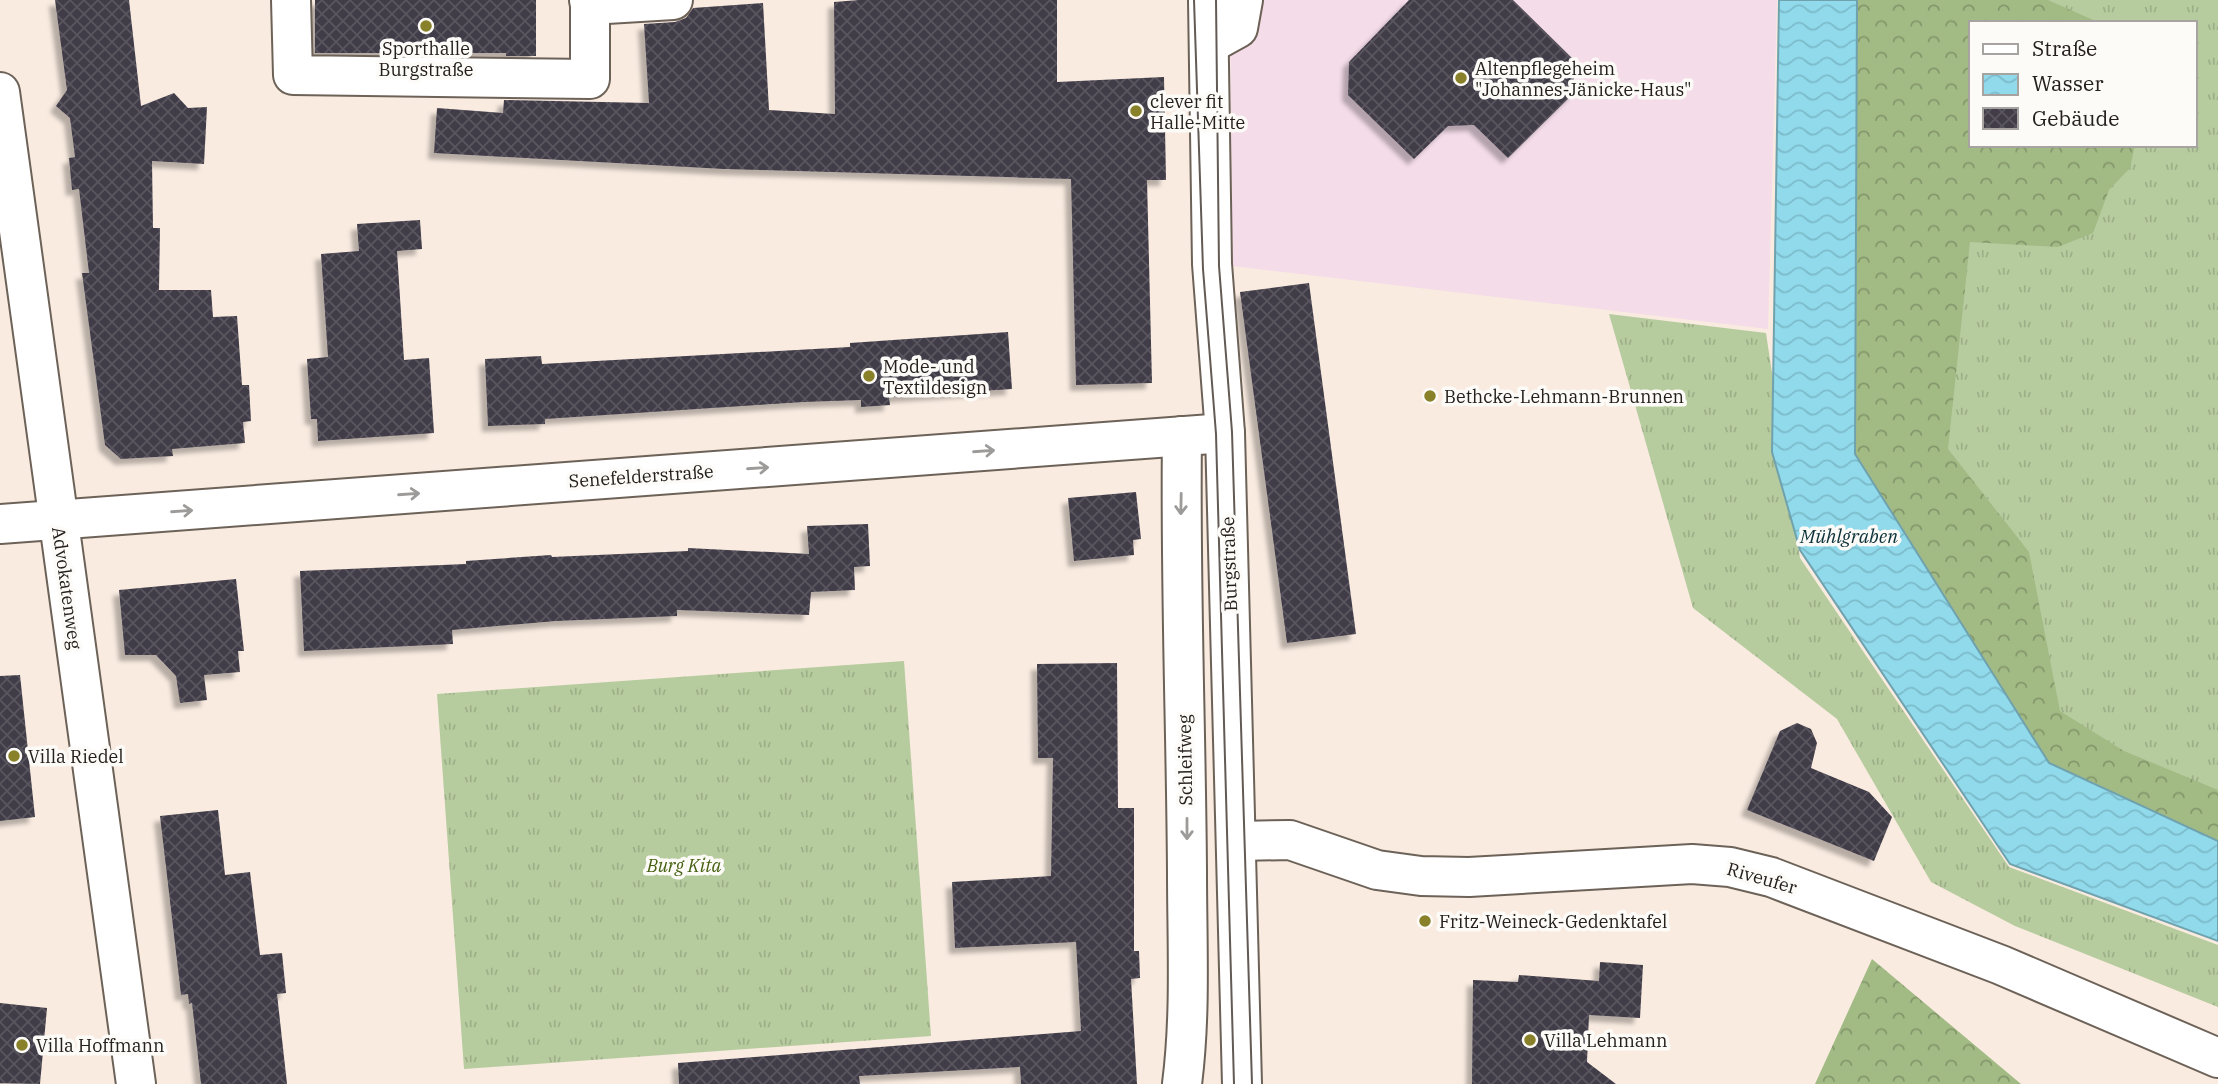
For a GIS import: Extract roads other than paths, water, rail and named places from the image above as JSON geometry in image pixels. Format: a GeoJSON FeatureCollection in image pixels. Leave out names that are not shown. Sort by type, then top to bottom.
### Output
{"type":"FeatureCollection","features":[{"type":"Feature","properties":{"kind":"street"},"geometry":{"type":"LineString","coordinates":[[291,0],[293,75],[590,79],[589,3],[674,0]]}},
{"type":"Feature","properties":{"kind":"street","name":"Burgstraße"},"geometry":{"type":"LineString","coordinates":[[1208,0],[1212,264],[1225,433],[1242,1084]]}},
{"type":"Feature","properties":{"kind":"street"},"geometry":{"type":"LineString","coordinates":[[1209,44],[1238,28],[1243,0]]}},
{"type":"Feature","properties":{"kind":"street","name":"Advokatenweg"},"geometry":{"type":"LineString","coordinates":[[0,92],[136,1084]]}},
{"type":"Feature","properties":{"kind":"street","name":"Senefelderstraße"},"geometry":{"type":"LineString","coordinates":[[0,524],[1225,433]]}},
{"type":"Feature","properties":{"kind":"street","name":"Schleifweg"},"geometry":{"type":"LineString","coordinates":[[1182,436],[1180,556],[1186,772],[1187,1039],[1182,1084]]}},
{"type":"Feature","properties":{"kind":"street","name":"Riveufer"},"geometry":{"type":"LineString","coordinates":[[1237,841],[1290,840],[1377,870],[1420,876],[1469,877],[1692,864],[1730,867],[1771,877],[2001,965],[2218,1058]]}},
{"type":"Feature","properties":{"kind":"water","name":"Mühlgraben"},"geometry":{"type":"Polygon","coordinates":[[[1779,0],[1857,0],[1855,454],[2049,763],[2218,841],[2218,941],[2010,864],[1800,550],[1772,452],[1779,0]]]}},
{"type":"Feature","properties":{"kind":"tram line"},"geometry":{"type":"LineString","coordinates":[[1194,0],[1203,269],[1216,434],[1234,1084]]}},
{"type":"Feature","properties":{"kind":"tram line"},"geometry":{"type":"LineString","coordinates":[[1216,0],[1219,266],[1232,432],[1252,1084]]}},
{"type":"Feature","properties":{"kind":"place","name":"Sporthalle Burgstraße"},"geometry":{"type":"Point","coordinates":[426,26]}},
{"type":"Feature","properties":{"kind":"place","name":"Altenpflegeheim \"Johannes-Jänicke-Haus\""},"geometry":{"type":"Point","coordinates":[1461,78]}},
{"type":"Feature","properties":{"kind":"place","name":"clever fit Halle-Mitte"},"geometry":{"type":"Point","coordinates":[1136,111]}},
{"type":"Feature","properties":{"kind":"place","name":"Mode- und Textildesign"},"geometry":{"type":"Point","coordinates":[869,376]}},
{"type":"Feature","properties":{"kind":"place","name":"Bethcke-Lehmann-Brunnen"},"geometry":{"type":"Point","coordinates":[1430,396]}},
{"type":"Feature","properties":{"kind":"place","name":"Villa Riedel"},"geometry":{"type":"Point","coordinates":[14,756]}},
{"type":"Feature","properties":{"kind":"place","name":"Fritz-Weineck-Gedenktafel"},"geometry":{"type":"Point","coordinates":[1425,921]}},
{"type":"Feature","properties":{"kind":"place","name":"Villa Lehmann"},"geometry":{"type":"Point","coordinates":[1530,1040]}},
{"type":"Feature","properties":{"kind":"place","name":"Villa Hoffmann"},"geometry":{"type":"Point","coordinates":[22,1045]}},
{"type":"Feature","properties":{"kind":"park label","name":"Burg Kita"},"geometry":{"type":"Point","coordinates":[684,865]}}]}
